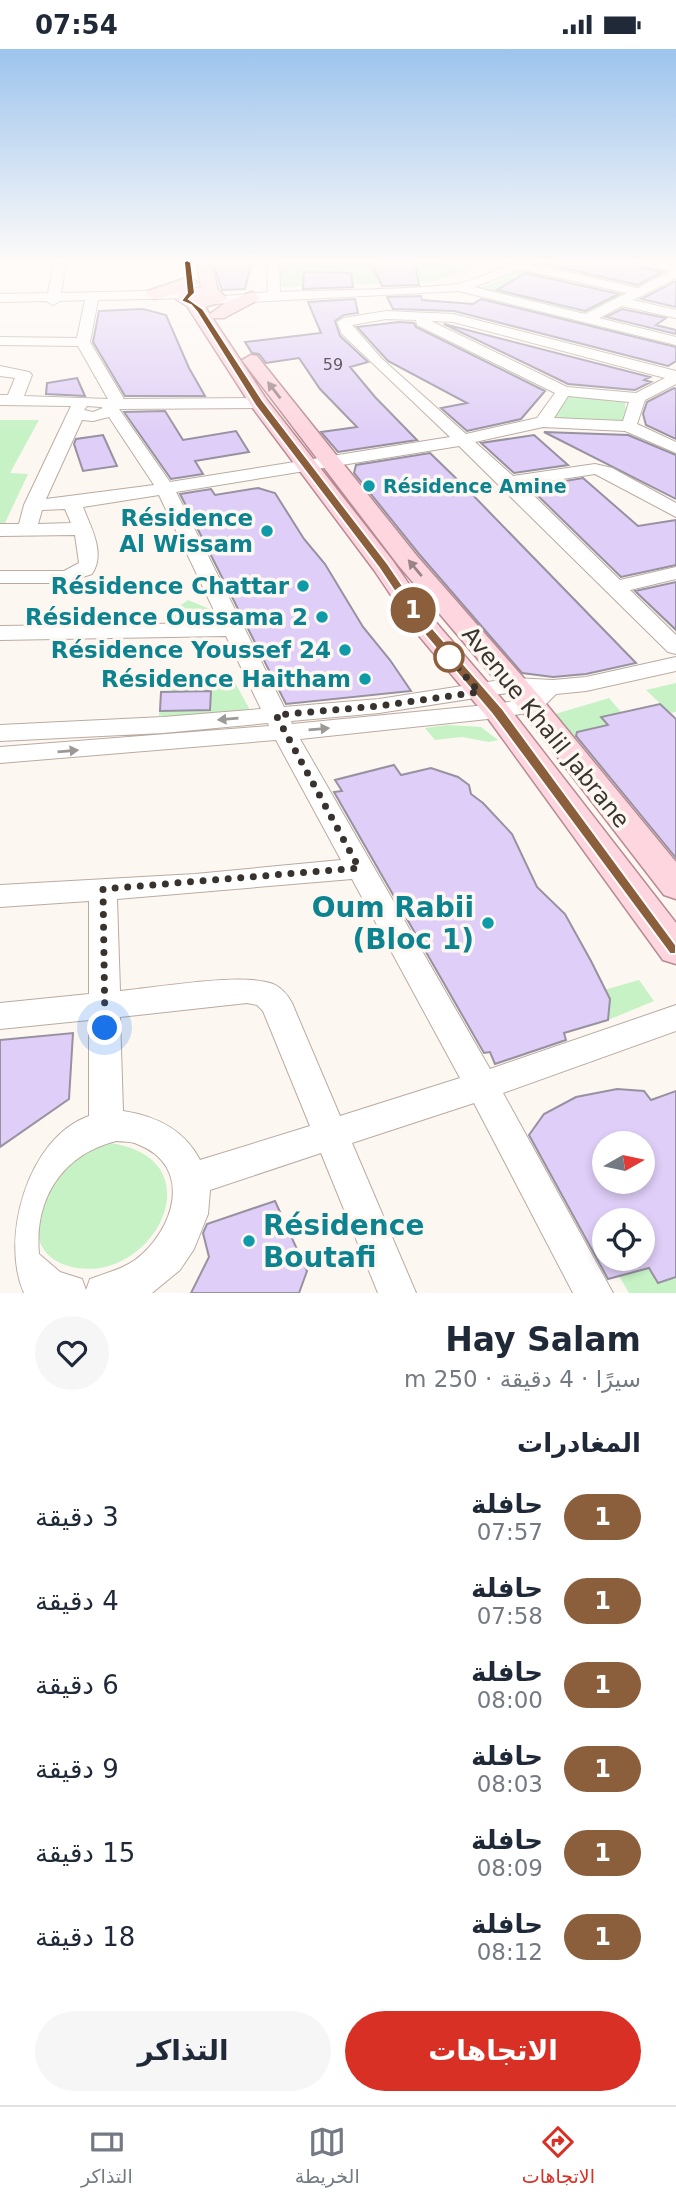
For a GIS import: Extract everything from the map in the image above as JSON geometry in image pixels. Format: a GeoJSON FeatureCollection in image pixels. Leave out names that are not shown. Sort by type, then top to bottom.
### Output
{"type":"FeatureCollection","features":[{"type":"Feature","properties":{"kind":"main road","name":"Avenue Khalil Jabrane"},"geometry":{"type":"LineString","coordinates":[[214,320],[259,403],[408,561],[532,705],[676,886]]}},
{"type":"Feature","properties":{"kind":"main road","name":"Avenue Khalil Jabrane"},"geometry":{"type":"LineString","coordinates":[[218,320],[424,625],[497,711],[676,950]]}},
{"type":"Feature","properties":{"kind":"street"},"geometry":{"type":"LineString","coordinates":[[88,320],[83,342],[113,406],[164,487],[280,724],[594,1293]]}},
{"type":"Feature","properties":{"kind":"street"},"geometry":{"type":"LineString","coordinates":[[350,320],[344,322],[344,325],[394,379],[509,482],[676,647]]}},
{"type":"Feature","properties":{"kind":"street"},"geometry":{"type":"LineString","coordinates":[[417,320],[564,391],[638,398],[676,377]]}},
{"type":"Feature","properties":{"kind":"street"},"geometry":{"type":"LineString","coordinates":[[461,320],[676,377]]}},
{"type":"Feature","properties":{"kind":"street"},"geometry":{"type":"LineString","coordinates":[[590,320],[676,341]]}},
{"type":"Feature","properties":{"kind":"street"},"geometry":{"type":"LineString","coordinates":[[0,341],[83,342]]}},
{"type":"Feature","properties":{"kind":"street"},"geometry":{"type":"LineString","coordinates":[[509,364],[569,349]]}},
{"type":"Feature","properties":{"kind":"street"},"geometry":{"type":"LineString","coordinates":[[0,372],[24,375],[7,400],[80,409]]}},
{"type":"Feature","properties":{"kind":"street"},"geometry":{"type":"LineString","coordinates":[[543,422],[564,391]]}},
{"type":"Feature","properties":{"kind":"street"},"geometry":{"type":"LineString","coordinates":[[628,426],[635,417],[638,398]]}},
{"type":"Feature","properties":{"kind":"street"},"geometry":{"type":"LineString","coordinates":[[27,530],[33,505],[57,450],[80,409],[95,401],[113,406],[259,403]]}},
{"type":"Feature","properties":{"kind":"street"},"geometry":{"type":"LineString","coordinates":[[33,505],[72,503],[464,440],[543,422],[628,426],[676,448]]}},
{"type":"Feature","properties":{"kind":"street"},"geometry":{"type":"LineString","coordinates":[[509,482],[595,469],[606,472],[674,508]]}},
{"type":"Feature","properties":{"kind":"street"},"geometry":{"type":"LineString","coordinates":[[0,577],[69,577],[81,574],[89,564],[83,529],[72,503]]}},
{"type":"Feature","properties":{"kind":"street"},"geometry":{"type":"LineString","coordinates":[[0,530],[83,529]]}},
{"type":"Feature","properties":{"kind":"street"},"geometry":{"type":"LineString","coordinates":[[618,587],[676,573]]}},
{"type":"Feature","properties":{"kind":"street"},"geometry":{"type":"LineString","coordinates":[[0,632],[233,629]]}},
{"type":"Feature","properties":{"kind":"street"},"geometry":{"type":"LineString","coordinates":[[0,755],[280,724],[514,685],[553,687],[616,679],[676,664]]}},
{"type":"Feature","properties":{"kind":"street"},"geometry":{"type":"LineString","coordinates":[[0,733],[280,724],[497,711],[532,705],[553,687]]}},
{"type":"Feature","properties":{"kind":"street"},"geometry":{"type":"LineString","coordinates":[[0,896],[359,868]]}},
{"type":"Feature","properties":{"kind":"street"},"geometry":{"type":"LineString","coordinates":[[103,889],[106,1125]]}},
{"type":"Feature","properties":{"kind":"street"},"geometry":{"type":"LineString","coordinates":[[0,1016],[105,1003],[247,991],[265,993],[276,1003],[397,1293]]}},
{"type":"Feature","properties":{"kind":"street"},"geometry":{"type":"LineString","coordinates":[[190,1180],[481,1086],[676,1018]]}},
{"type":"Feature","properties":{"kind":"street"},"geometry":{"type":"LineString","coordinates":[[68,1293],[53,1290],[29,1273],[14,1250],[9,1222],[15,1193],[30,1167],[52,1146],[78,1131],[106,1125],[135,1127],[161,1137],[180,1156],[190,1180],[191,1213],[176,1247],[150,1274],[118,1292]]}},
{"type":"Feature","properties":{"kind":"green space"},"geometry":{"type":"Polygon","coordinates":[[[565,396],[625,402],[627,424],[550,420],[565,396]]]}},
{"type":"Feature","properties":{"kind":"green space"},"geometry":{"type":"Polygon","coordinates":[[[0,420],[39,420],[10,473],[28,474],[5,523],[0,523],[0,420]]]}},
{"type":"Feature","properties":{"kind":"green space"},"geometry":{"type":"Polygon","coordinates":[[[188,600],[210,609],[191,625],[164,617],[188,600]]]}},
{"type":"Feature","properties":{"kind":"green space"},"geometry":{"type":"Polygon","coordinates":[[[233,679],[250,710],[209,715],[159,716],[161,680],[233,679]]]}},
{"type":"Feature","properties":{"kind":"green space"},"geometry":{"type":"Polygon","coordinates":[[[676,683],[676,712],[670,713],[646,690],[676,683]]]}},
{"type":"Feature","properties":{"kind":"green space"},"geometry":{"type":"Polygon","coordinates":[[[609,698],[621,712],[601,717],[608,725],[577,732],[574,748],[552,715],[609,698]]]}},
{"type":"Feature","properties":{"kind":"green space"},"geometry":{"type":"Polygon","coordinates":[[[447,725],[481,727],[498,740],[489,742],[462,737],[435,740],[425,728],[447,725]]]}},
{"type":"Feature","properties":{"kind":"green space"},"geometry":{"type":"Polygon","coordinates":[[[639,980],[654,1001],[608,1020],[610,999],[604,990],[639,980]]]}},
{"type":"Feature","properties":{"kind":"green space"},"geometry":{"type":"Polygon","coordinates":[[[110,1143],[144,1154],[162,1173],[167,1196],[161,1221],[146,1243],[123,1260],[96,1268],[65,1265],[49,1255],[40,1242],[37,1194],[50,1174],[69,1156],[110,1143]]]}},
{"type":"Feature","properties":{"kind":"green space"},"geometry":{"type":"Polygon","coordinates":[[[651,1271],[658,1283],[676,1277],[676,1293],[629,1293],[619,1276],[651,1271]]]}},
{"type":"Feature","properties":{"kind":"building"},"geometry":{"type":"Polygon","coordinates":[[[97,320],[168,320],[189,368],[205,396],[125,396],[93,342],[97,320]]]}},
{"type":"Feature","properties":{"kind":"building"},"geometry":{"type":"Polygon","coordinates":[[[316,320],[336,320],[340,336],[368,362],[350,367],[417,440],[338,452],[321,432],[357,427],[320,389],[299,358],[266,363],[259,354],[252,353],[245,342],[321,333],[316,320]]]}},
{"type":"Feature","properties":{"kind":"building"},"geometry":{"type":"Polygon","coordinates":[[[489,320],[567,320],[676,347],[676,361],[668,366],[489,320]]]}},
{"type":"Feature","properties":{"kind":"building"},"geometry":{"type":"Polygon","coordinates":[[[619,320],[663,320],[656,325],[676,330],[676,334],[619,320]]]}},
{"type":"Feature","properties":{"kind":"building"},"geometry":{"type":"Polygon","coordinates":[[[414,323],[416,327],[545,391],[521,419],[467,431],[441,408],[467,403],[388,361],[357,327],[414,323]]]}},
{"type":"Feature","properties":{"kind":"building"},"geometry":{"type":"Polygon","coordinates":[[[444,324],[650,377],[644,380],[651,382],[635,390],[568,384],[444,324]]]}},
{"type":"Feature","properties":{"kind":"building"},"geometry":{"type":"Polygon","coordinates":[[[77,378],[85,396],[46,394],[47,383],[77,378]]]}},
{"type":"Feature","properties":{"kind":"building"},"geometry":{"type":"Polygon","coordinates":[[[674,388],[676,439],[646,425],[643,414],[647,402],[674,388]]]}},
{"type":"Feature","properties":{"kind":"building"},"geometry":{"type":"Polygon","coordinates":[[[165,411],[183,440],[236,431],[249,452],[195,461],[203,474],[171,479],[124,412],[165,411]]]}},
{"type":"Feature","properties":{"kind":"building"},"geometry":{"type":"Polygon","coordinates":[[[544,432],[628,435],[676,455],[676,499],[544,432]]]}},
{"type":"Feature","properties":{"kind":"building"},"geometry":{"type":"Polygon","coordinates":[[[103,435],[117,466],[83,471],[74,444],[76,439],[103,435]]]}},
{"type":"Feature","properties":{"kind":"building"},"geometry":{"type":"Polygon","coordinates":[[[534,435],[568,465],[514,473],[481,443],[534,435]]]}},
{"type":"Feature","properties":{"kind":"building"},"geometry":{"type":"Polygon","coordinates":[[[430,453],[636,663],[586,674],[553,677],[522,673],[419,554],[354,473],[356,465],[430,453]]]}},
{"type":"Feature","properties":{"kind":"building"},"geometry":{"type":"Polygon","coordinates":[[[583,478],[638,526],[676,520],[676,565],[621,577],[529,487],[583,478]]]}},
{"type":"Feature","properties":{"kind":"building"},"geometry":{"type":"Polygon","coordinates":[[[258,488],[275,493],[304,539],[325,564],[363,627],[411,691],[286,704],[180,494],[211,489],[215,495],[258,488]]]}},
{"type":"Feature","properties":{"kind":"building"},"geometry":{"type":"Polygon","coordinates":[[[676,582],[676,630],[635,591],[676,582]]]}},
{"type":"Feature","properties":{"kind":"building"},"geometry":{"type":"Polygon","coordinates":[[[211,691],[210,710],[160,711],[161,692],[211,691]]]}},
{"type":"Feature","properties":{"kind":"building"},"geometry":{"type":"Polygon","coordinates":[[[660,704],[676,719],[676,858],[576,736],[577,732],[608,725],[601,717],[660,704]]]}},
{"type":"Feature","properties":{"kind":"building","name":"Oum Rabii (Bloc 1)"},"geometry":{"type":"Polygon","coordinates":[[[394,765],[401,775],[431,768],[458,777],[469,785],[471,794],[512,834],[537,887],[565,914],[591,961],[610,999],[608,1020],[564,1033],[566,1040],[495,1064],[490,1052],[484,1053],[334,792],[342,791],[335,780],[394,765]]]}},
{"type":"Feature","properties":{"kind":"building"},"geometry":{"type":"Polygon","coordinates":[[[73,1033],[69,1099],[0,1147],[0,1040],[73,1033]]]}},
{"type":"Feature","properties":{"kind":"building"},"geometry":{"type":"Polygon","coordinates":[[[617,1089],[644,1091],[651,1100],[676,1091],[676,1277],[658,1283],[651,1271],[655,1271],[655,1208],[592,1208],[592,1250],[529,1135],[544,1114],[576,1097],[617,1089]]]}},
{"type":"Feature","properties":{"kind":"building","name":"Résidence Boutafi"},"geometry":{"type":"Polygon","coordinates":[[[275,1201],[307,1271],[299,1293],[191,1293],[209,1257],[203,1233],[207,1224],[275,1201]]]}},
{"type":"Feature","properties":{"kind":"building"},"geometry":{"type":"Polygon","coordinates":[[[604,1271],[638,1271],[608,1279],[604,1271]]]}},
{"type":"Feature","properties":{"kind":"bus line","name":"1"},"geometry":{"type":"LineString","coordinates":[[205,320],[228,358],[304,465],[384,566],[402,595],[449,657],[497,711],[676,949]]}},
{"type":"Feature","properties":{"kind":"place","name":"Résidence Amine"},"geometry":{"type":"Point","coordinates":[369,486]}},
{"type":"Feature","properties":{"kind":"place","name":"Résidence Al Wissam"},"geometry":{"type":"Point","coordinates":[267,531]}},
{"type":"Feature","properties":{"kind":"place","name":"Résidence Chattar"},"geometry":{"type":"Point","coordinates":[303,586]}},
{"type":"Feature","properties":{"kind":"place","name":"Résidence Oussama 2"},"geometry":{"type":"Point","coordinates":[322,617]}},
{"type":"Feature","properties":{"kind":"place","name":"Résidence Youssef 24"},"geometry":{"type":"Point","coordinates":[345,650]}},
{"type":"Feature","properties":{"kind":"place","name":"Résidence Haitham"},"geometry":{"type":"Point","coordinates":[365,679]}},
{"type":"Feature","properties":{"kind":"place","name":"Oum Rabii (Bloc 1)"},"geometry":{"type":"Point","coordinates":[488,923]}},
{"type":"Feature","properties":{"kind":"place","name":"Résidence Boutafi"},"geometry":{"type":"Point","coordinates":[249,1241]}},
{"type":"Feature","properties":{"kind":"route"},"geometry":{"type":"LineString","coordinates":[[105,1028],[103,889],[195,884],[359,868],[276,715],[379,706],[479,692],[449,657]]}}]}
